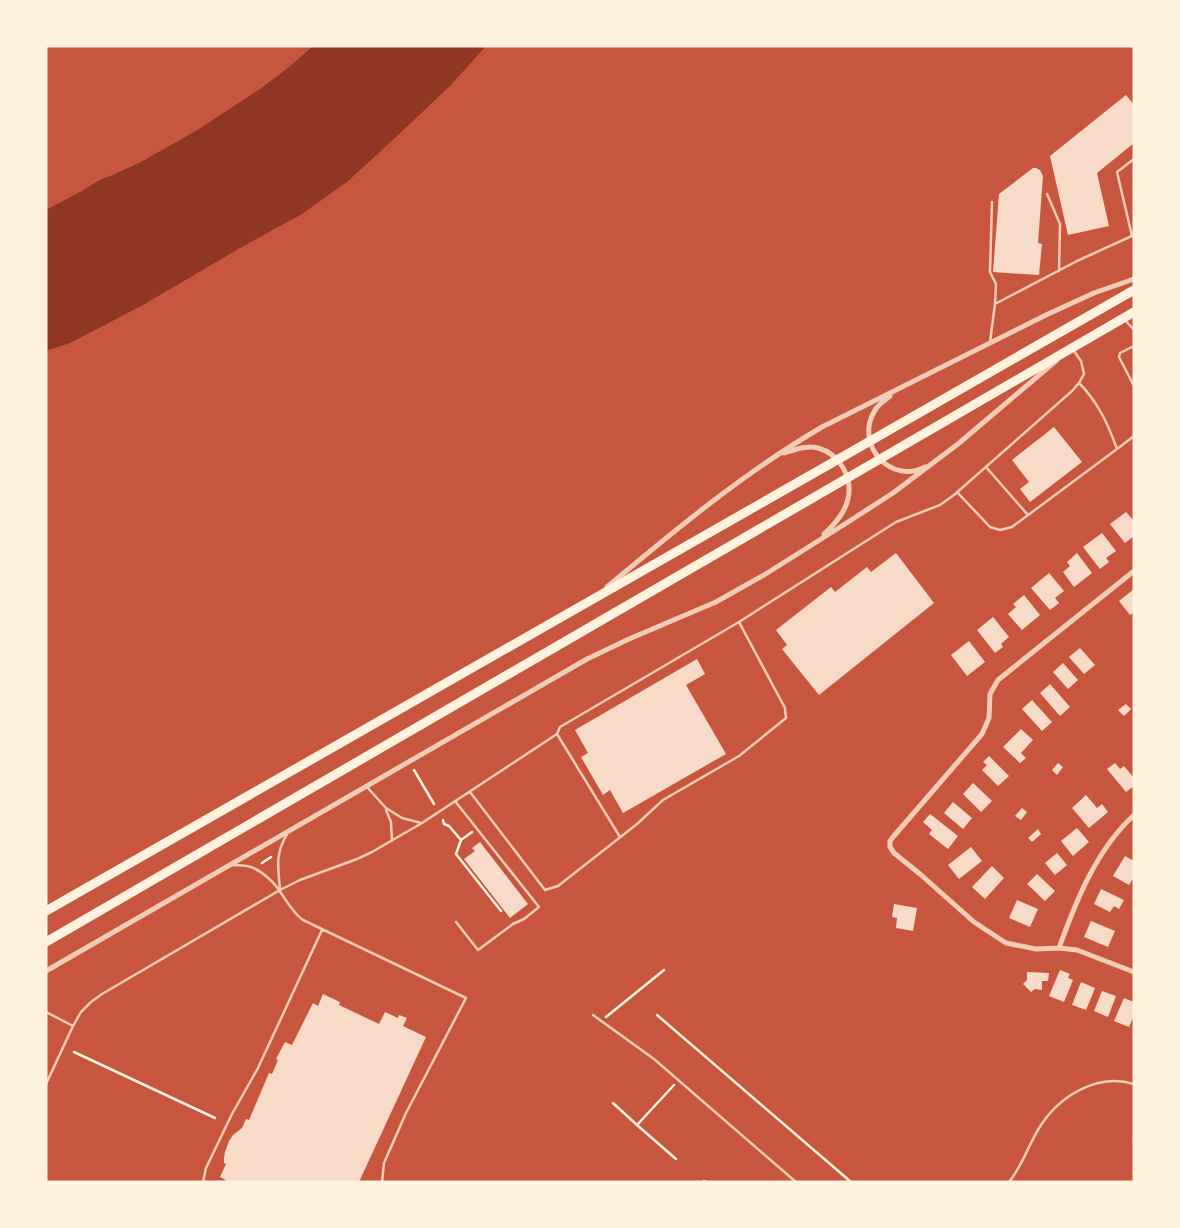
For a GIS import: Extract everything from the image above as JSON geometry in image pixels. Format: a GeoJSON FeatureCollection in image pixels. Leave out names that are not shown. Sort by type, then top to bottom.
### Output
{"type":"FeatureCollection","features":[{"type":"Feature","properties":{"kind":"highway"},"geometry":{"type":"LineString","coordinates":[[46,911],[1134,290]]}},
{"type":"Feature","properties":{"kind":"highway"},"geometry":{"type":"LineString","coordinates":[[46,942],[1134,312]]}},
{"type":"Feature","properties":{"kind":"street"},"geometry":{"type":"LineString","coordinates":[[591,600],[665,538],[748,476],[822,427],[1072,302],[1134,279]]}},
{"type":"Feature","properties":{"kind":"street"},"geometry":{"type":"LineString","coordinates":[[46,971],[587,659],[716,602],[750,583],[817,542],[893,492],[937,460],[1072,348]]}},
{"type":"Feature","properties":{"kind":"street"},"geometry":{"type":"LineString","coordinates":[[898,389],[881,403],[870,421],[868,432],[874,452],[880,459],[898,471],[906,472],[922,468],[937,460]]}},
{"type":"Feature","properties":{"kind":"street"},"geometry":{"type":"LineString","coordinates":[[777,456],[796,449],[818,448],[829,453],[845,469],[850,489],[848,501],[843,511],[817,542]]}},
{"type":"Feature","properties":{"kind":"street"},"geometry":{"type":"LineString","coordinates":[[1134,571],[998,680],[990,694],[989,718],[982,734],[890,841],[890,847],[894,853],[974,922],[1006,943],[1036,949],[1059,948],[1077,950],[1134,972]]}},
{"type":"Feature","properties":{"kind":"street"},"geometry":{"type":"LineString","coordinates":[[1059,948],[1073,910],[1089,878],[1104,852],[1125,823],[1134,815]]}},
{"type":"Feature","properties":{"kind":"lane"},"geometry":{"type":"LineString","coordinates":[[995,304],[1077,261],[1133,236],[1116,172],[1134,159]]}},
{"type":"Feature","properties":{"kind":"lane"},"geometry":{"type":"LineString","coordinates":[[1047,194],[1060,224],[1059,271]]}},
{"type":"Feature","properties":{"kind":"lane"},"geometry":{"type":"LineString","coordinates":[[989,344],[996,284],[990,272],[992,202]]}},
{"type":"Feature","properties":{"kind":"lane"},"geometry":{"type":"LineString","coordinates":[[1123,318],[1134,330]]}},
{"type":"Feature","properties":{"kind":"lane"},"geometry":{"type":"LineString","coordinates":[[1134,346],[1120,353],[1119,359],[1134,386]]}},
{"type":"Feature","properties":{"kind":"lane"},"geometry":{"type":"LineString","coordinates":[[46,1084],[81,1012],[102,994],[280,890],[300,880],[357,859],[392,841],[557,734],[560,727],[568,722],[739,622],[896,522],[940,505],[986,467],[1079,383],[1084,374],[1081,361],[1072,348]]}},
{"type":"Feature","properties":{"kind":"lane"},"geometry":{"type":"LineString","coordinates":[[1079,383],[1101,411],[1117,449]]}},
{"type":"Feature","properties":{"kind":"lane"},"geometry":{"type":"LineString","coordinates":[[957,492],[990,527],[1000,530],[1012,527],[1134,436]]}},
{"type":"Feature","properties":{"kind":"lane"},"geometry":{"type":"LineString","coordinates":[[986,467],[1028,515]]}},
{"type":"Feature","properties":{"kind":"lane"},"geometry":{"type":"LineString","coordinates":[[469,792],[545,890],[558,886],[637,824],[663,800],[738,756],[786,718],[785,708],[739,622]]}},
{"type":"Feature","properties":{"kind":"lane"},"geometry":{"type":"LineString","coordinates":[[557,734],[620,837]]}},
{"type":"Feature","properties":{"kind":"lane"},"geometry":{"type":"LineString","coordinates":[[366,786],[386,808],[402,818],[422,823]]}},
{"type":"Feature","properties":{"kind":"lane"},"geometry":{"type":"LineString","coordinates":[[455,801],[539,907],[478,950],[456,922]]}},
{"type":"Feature","properties":{"kind":"lane"},"geometry":{"type":"LineString","coordinates":[[386,808],[391,822],[392,841]]}},
{"type":"Feature","properties":{"kind":"lane"},"geometry":{"type":"LineString","coordinates":[[280,890],[279,849],[289,830]]}},
{"type":"Feature","properties":{"kind":"lane"},"geometry":{"type":"LineString","coordinates":[[230,865],[252,868],[265,876],[280,890],[295,914],[303,920],[466,998],[406,1113],[384,1162],[382,1182]]}},
{"type":"Feature","properties":{"kind":"lane"},"geometry":{"type":"LineString","coordinates":[[203,1182],[206,1168],[232,1114],[258,1068],[322,930]]}},
{"type":"Feature","properties":{"kind":"lane"},"geometry":{"type":"LineString","coordinates":[[46,1012],[73,1026]]}},
{"type":"Feature","properties":{"kind":"lane"},"geometry":{"type":"LineString","coordinates":[[593,1015],[654,1059],[796,1182]]}},
{"type":"Feature","properties":{"kind":"lane"},"geometry":{"type":"LineString","coordinates":[[46,1072],[51,1074]]}},
{"type":"Feature","properties":{"kind":"lane"},"geometry":{"type":"LineString","coordinates":[[1009,1182],[1016,1173],[1042,1124],[1058,1105],[1068,1097],[1088,1086],[1107,1080],[1119,1080],[1134,1084]]}},
{"type":"Feature","properties":{"kind":"lane"},"geometry":{"type":"LineString","coordinates":[[1134,1133],[1134,1144]]}},
{"type":"Feature","properties":{"kind":"path"},"geometry":{"type":"LineString","coordinates":[[414,770],[434,804]]}},
{"type":"Feature","properties":{"kind":"path"},"geometry":{"type":"LineString","coordinates":[[443,820],[444,824],[461,840]]}},
{"type":"Feature","properties":{"kind":"path"},"geometry":{"type":"LineString","coordinates":[[472,832],[461,840],[456,854],[501,911]]}},
{"type":"Feature","properties":{"kind":"path"},"geometry":{"type":"LineString","coordinates":[[262,863],[271,857]]}},
{"type":"Feature","properties":{"kind":"path"},"geometry":{"type":"LineString","coordinates":[[601,1021],[664,970]]}},
{"type":"Feature","properties":{"kind":"path"},"geometry":{"type":"LineString","coordinates":[[657,1015],[851,1182]]}},
{"type":"Feature","properties":{"kind":"path"},"geometry":{"type":"LineString","coordinates":[[74,1052],[215,1118]]}},
{"type":"Feature","properties":{"kind":"path"},"geometry":{"type":"LineString","coordinates":[[637,1126],[678,1080]]}},
{"type":"Feature","properties":{"kind":"path"},"geometry":{"type":"LineString","coordinates":[[613,1103],[676,1159]]}},
{"type":"Feature","properties":{"kind":"shaded area"},"geometry":{"type":"Polygon","coordinates":[[[313,46],[486,46],[450,86],[381,151],[348,181],[302,214],[143,305],[70,343],[46,351],[46,210],[101,179],[141,162],[199,129],[260,89],[313,46]]]}},
{"type":"Feature","properties":{"kind":"building"},"geometry":{"type":"Polygon","coordinates":[[[1126,95],[1134,105],[1134,143],[1097,173],[1109,226],[1068,235],[1050,156],[1126,95]]]}},
{"type":"Feature","properties":{"kind":"building"},"geometry":{"type":"Polygon","coordinates":[[[1033,168],[1040,170],[1043,176],[1038,243],[1042,244],[1039,275],[993,272],[999,194],[1033,168]]]}},
{"type":"Feature","properties":{"kind":"building"},"geometry":{"type":"Polygon","coordinates":[[[1054,427],[1082,462],[1030,502],[1020,489],[1029,482],[1012,460],[1054,427]]]}},
{"type":"Feature","properties":{"kind":"building"},"geometry":{"type":"Polygon","coordinates":[[[1126,512],[1134,521],[1134,536],[1125,543],[1110,524],[1126,512]]]}},
{"type":"Feature","properties":{"kind":"building"},"geometry":{"type":"Polygon","coordinates":[[[1102,533],[1116,551],[1106,558],[1109,562],[1100,569],[1083,547],[1102,533]]]}},
{"type":"Feature","properties":{"kind":"building"},"geometry":{"type":"Polygon","coordinates":[[[896,553],[934,603],[819,695],[782,649],[787,645],[776,630],[831,587],[835,592],[867,567],[871,572],[896,553]]]}},
{"type":"Feature","properties":{"kind":"building"},"geometry":{"type":"Polygon","coordinates":[[[1077,553],[1092,573],[1074,587],[1063,572],[1070,566],[1067,562],[1077,553]]]}},
{"type":"Feature","properties":{"kind":"building"},"geometry":{"type":"Polygon","coordinates":[[[1049,573],[1064,591],[1055,598],[1059,603],[1050,610],[1031,588],[1049,573]]]}},
{"type":"Feature","properties":{"kind":"building"},"geometry":{"type":"Polygon","coordinates":[[[1134,589],[1134,612],[1130,615],[1119,601],[1134,589]]]}},
{"type":"Feature","properties":{"kind":"building"},"geometry":{"type":"Polygon","coordinates":[[[1024,595],[1040,615],[1022,630],[1008,614],[1016,607],[1013,604],[1024,595]]]}},
{"type":"Feature","properties":{"kind":"building"},"geometry":{"type":"Polygon","coordinates":[[[993,617],[1009,637],[1001,644],[1003,647],[995,653],[977,630],[993,617]]]}},
{"type":"Feature","properties":{"kind":"building"},"geometry":{"type":"Polygon","coordinates":[[[969,641],[985,662],[967,676],[951,655],[969,641]]]}},
{"type":"Feature","properties":{"kind":"building"},"geometry":{"type":"Polygon","coordinates":[[[1080,648],[1095,665],[1084,674],[1069,657],[1080,648]]]}},
{"type":"Feature","properties":{"kind":"building"},"geometry":{"type":"Polygon","coordinates":[[[697,659],[705,674],[686,685],[726,754],[623,813],[610,790],[603,795],[581,757],[588,753],[575,730],[697,659]]]}},
{"type":"Feature","properties":{"kind":"building"},"geometry":{"type":"Polygon","coordinates":[[[1063,663],[1078,680],[1068,689],[1053,672],[1063,663]]]}},
{"type":"Feature","properties":{"kind":"building"},"geometry":{"type":"Polygon","coordinates":[[[1050,684],[1070,707],[1060,716],[1040,693],[1050,684]]]}},
{"type":"Feature","properties":{"kind":"building"},"geometry":{"type":"Polygon","coordinates":[[[1032,700],[1052,722],[1042,731],[1022,709],[1032,700]]]}},
{"type":"Feature","properties":{"kind":"building"},"geometry":{"type":"Polygon","coordinates":[[[1126,704],[1131,709],[1124,716],[1118,710],[1126,704]]]}},
{"type":"Feature","properties":{"kind":"building"},"geometry":{"type":"Polygon","coordinates":[[[1021,729],[1033,740],[1021,753],[1026,758],[1020,763],[1003,747],[1021,729]]]}},
{"type":"Feature","properties":{"kind":"building"},"geometry":{"type":"Polygon","coordinates":[[[989,756],[1009,776],[998,786],[982,770],[987,765],[983,762],[989,756]]]}},
{"type":"Feature","properties":{"kind":"building"},"geometry":{"type":"Polygon","coordinates":[[[1058,763],[1063,767],[1057,775],[1052,770],[1058,763]]]}},
{"type":"Feature","properties":{"kind":"building"},"geometry":{"type":"Polygon","coordinates":[[[1115,763],[1120,769],[1124,766],[1134,778],[1134,786],[1126,792],[1107,769],[1115,763]]]}},
{"type":"Feature","properties":{"kind":"building"},"geometry":{"type":"Polygon","coordinates":[[[973,783],[992,801],[981,812],[963,794],[973,783]]]}},
{"type":"Feature","properties":{"kind":"building"},"geometry":{"type":"Polygon","coordinates":[[[1086,795],[1097,808],[1102,804],[1108,812],[1089,828],[1072,808],[1086,795]]]}},
{"type":"Feature","properties":{"kind":"building"},"geometry":{"type":"Polygon","coordinates":[[[953,802],[972,818],[963,829],[944,813],[953,802]]]}},
{"type":"Feature","properties":{"kind":"building"},"geometry":{"type":"Polygon","coordinates":[[[1022,808],[1027,812],[1021,820],[1015,816],[1022,808]]]}},
{"type":"Feature","properties":{"kind":"building"},"geometry":{"type":"Polygon","coordinates":[[[930,814],[958,836],[948,849],[929,834],[932,830],[923,822],[930,814]]]}},
{"type":"Feature","properties":{"kind":"building"},"geometry":{"type":"Polygon","coordinates":[[[1077,828],[1089,842],[1073,856],[1061,841],[1077,828]]]}},
{"type":"Feature","properties":{"kind":"building"},"geometry":{"type":"Polygon","coordinates":[[[1038,829],[1041,834],[1032,842],[1028,838],[1038,829]]]}},
{"type":"Feature","properties":{"kind":"building"},"geometry":{"type":"Polygon","coordinates":[[[480,842],[528,904],[510,918],[464,859],[475,851],[472,848],[480,842]]]}},
{"type":"Feature","properties":{"kind":"building"},"geometry":{"type":"Polygon","coordinates":[[[971,847],[982,861],[959,879],[948,865],[971,847]]]}},
{"type":"Feature","properties":{"kind":"building"},"geometry":{"type":"Polygon","coordinates":[[[1057,853],[1067,865],[1055,875],[1045,863],[1057,853]]]}},
{"type":"Feature","properties":{"kind":"building"},"geometry":{"type":"Polygon","coordinates":[[[1125,856],[1134,861],[1134,877],[1129,885],[1113,876],[1125,856]]]}},
{"type":"Feature","properties":{"kind":"building"},"geometry":{"type":"Polygon","coordinates":[[[992,866],[1004,878],[985,899],[972,887],[992,866]]]}},
{"type":"Feature","properties":{"kind":"building"},"geometry":{"type":"Polygon","coordinates":[[[1037,874],[1055,891],[1045,901],[1027,884],[1037,874]]]}},
{"type":"Feature","properties":{"kind":"building"},"geometry":{"type":"Polygon","coordinates":[[[1101,889],[1124,900],[1119,909],[1114,906],[1110,912],[1094,904],[1101,889]]]}},
{"type":"Feature","properties":{"kind":"building"},"geometry":{"type":"Polygon","coordinates":[[[1017,900],[1038,909],[1030,927],[1009,918],[1017,900]]]}},
{"type":"Feature","properties":{"kind":"building"},"geometry":{"type":"Polygon","coordinates":[[[894,904],[917,908],[913,931],[896,928],[897,918],[892,917],[894,904]]]}},
{"type":"Feature","properties":{"kind":"building"},"geometry":{"type":"Polygon","coordinates":[[[1091,921],[1115,931],[1108,947],[1084,937],[1091,921]]]}},
{"type":"Feature","properties":{"kind":"building"},"geometry":{"type":"Polygon","coordinates":[[[1060,970],[1070,974],[1068,978],[1073,980],[1064,1002],[1049,996],[1060,970]]]}},
{"type":"Feature","properties":{"kind":"building"},"geometry":{"type":"Polygon","coordinates":[[[1027,972],[1049,973],[1048,981],[1042,981],[1042,990],[1035,989],[1031,992],[1023,984],[1027,980],[1027,972]]]}},
{"type":"Feature","properties":{"kind":"building"},"geometry":{"type":"Polygon","coordinates":[[[1081,982],[1095,988],[1086,1010],[1072,1005],[1081,982]]]}},
{"type":"Feature","properties":{"kind":"building"},"geometry":{"type":"Polygon","coordinates":[[[1102,991],[1116,996],[1108,1017],[1094,1011],[1102,991]]]}},
{"type":"Feature","properties":{"kind":"building"},"geometry":{"type":"Polygon","coordinates":[[[323,994],[340,1002],[339,1005],[379,1024],[385,1012],[398,1018],[399,1015],[407,1018],[403,1026],[426,1037],[359,1182],[229,1182],[220,1177],[226,1164],[224,1163],[224,1158],[229,1141],[242,1128],[246,1119],[249,1120],[269,1073],[272,1074],[278,1060],[276,1059],[285,1042],[292,1045],[313,1003],[318,1006],[323,994]]]}},
{"type":"Feature","properties":{"kind":"building"},"geometry":{"type":"Polygon","coordinates":[[[1124,998],[1134,1002],[1134,1015],[1129,1027],[1114,1021],[1124,998]]]}}]}
